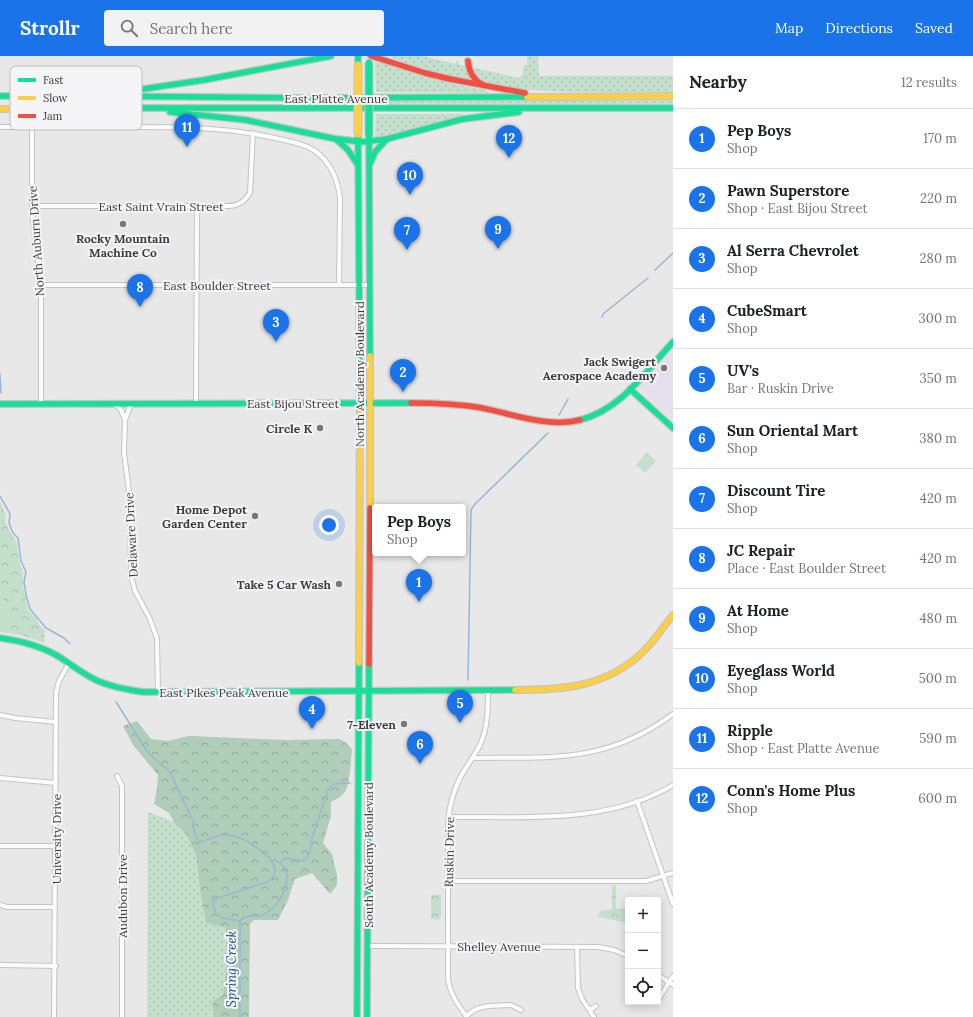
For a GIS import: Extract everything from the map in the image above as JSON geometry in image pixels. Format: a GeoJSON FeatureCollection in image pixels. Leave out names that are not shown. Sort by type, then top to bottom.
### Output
{"type":"FeatureCollection","features":[{"type":"Feature","properties":{"kind":"main road"},"geometry":{"type":"LineString","coordinates":[[142,89],[204,80],[330,56]]}},
{"type":"Feature","properties":{"kind":"main road","name":"North Academy Boulevard"},"geometry":{"type":"LineString","coordinates":[[358,56],[360,403],[358,692]]}},
{"type":"Feature","properties":{"kind":"main road","name":"North Academy Boulevard"},"geometry":{"type":"LineString","coordinates":[[368,692],[370,58]]}},
{"type":"Feature","properties":{"kind":"main road"},"geometry":{"type":"LineString","coordinates":[[370,58],[388,58],[439,77],[491,88],[551,96]]}},
{"type":"Feature","properties":{"kind":"main road"},"geometry":{"type":"LineString","coordinates":[[468,61],[468,69],[473,79],[491,88]]}},
{"type":"Feature","properties":{"kind":"main road","name":"East Platte Avenue"},"geometry":{"type":"LineString","coordinates":[[142,97],[377,98],[673,96]]}},
{"type":"Feature","properties":{"kind":"main road"},"geometry":{"type":"LineString","coordinates":[[142,108],[246,120],[336,138],[387,139],[463,119],[543,108]]}},
{"type":"Feature","properties":{"kind":"main road","name":"East Platte Avenue"},"geometry":{"type":"LineString","coordinates":[[142,108],[673,108]]}},
{"type":"Feature","properties":{"kind":"main road","name":"East Platte Avenue"},"geometry":{"type":"LineString","coordinates":[[0,109],[10,109]]}},
{"type":"Feature","properties":{"kind":"main road"},"geometry":{"type":"LineString","coordinates":[[336,138],[348,150],[358,166]]}},
{"type":"Feature","properties":{"kind":"main road"},"geometry":{"type":"LineString","coordinates":[[369,166],[375,152],[387,139]]}},
{"type":"Feature","properties":{"kind":"main road","name":"East Bijou Street"},"geometry":{"type":"LineString","coordinates":[[0,404],[370,403],[463,406],[542,420],[564,422],[585,420],[607,409],[630,389],[673,342]]}},
{"type":"Feature","properties":{"kind":"main road"},"geometry":{"type":"LineString","coordinates":[[630,389],[673,428]]}},
{"type":"Feature","properties":{"kind":"main road","name":"East Pikes Peak Avenue"},"geometry":{"type":"LineString","coordinates":[[0,638],[13,639],[32,644],[49,651],[92,678],[112,686],[132,691],[158,693],[562,690],[576,688],[597,681],[617,671],[639,654],[673,615]]}},
{"type":"Feature","properties":{"kind":"main road","name":"South Academy Boulevard"},"geometry":{"type":"LineString","coordinates":[[357,1017],[358,692]]}},
{"type":"Feature","properties":{"kind":"main road","name":"South Academy Boulevard"},"geometry":{"type":"LineString","coordinates":[[367,1017],[368,692]]}},
{"type":"Feature","properties":{"kind":"street"},"geometry":{"type":"LineString","coordinates":[[142,127],[204,127],[253,133],[287,140],[306,146],[320,155],[332,170],[340,198],[339,285]]}},
{"type":"Feature","properties":{"kind":"street","name":"North Auburn Drive"},"geometry":{"type":"LineString","coordinates":[[32,130],[32,206],[41,285],[41,404]]}},
{"type":"Feature","properties":{"kind":"street","name":"East Saint Vrain Street"},"geometry":{"type":"LineString","coordinates":[[32,206],[234,206],[242,203],[247,197],[251,188],[253,133]]}},
{"type":"Feature","properties":{"kind":"street"},"geometry":{"type":"LineString","coordinates":[[196,403],[197,206]]}},
{"type":"Feature","properties":{"kind":"street","name":"East Boulder Street"},"geometry":{"type":"LineString","coordinates":[[41,285],[369,285]]}},
{"type":"Feature","properties":{"kind":"street"},"geometry":{"type":"LineString","coordinates":[[114,404],[121,410],[125,420]]}},
{"type":"Feature","properties":{"kind":"street","name":"Delaware Drive"},"geometry":{"type":"LineString","coordinates":[[131,404],[125,420],[124,453],[130,499],[130,568],[136,591],[157,638],[158,693]]}},
{"type":"Feature","properties":{"kind":"street","name":"University Drive"},"geometry":{"type":"LineString","coordinates":[[54,1017],[56,966],[57,687],[69,663]]}},
{"type":"Feature","properties":{"kind":"street","name":"Ruskin Drive"},"geometry":{"type":"LineString","coordinates":[[466,1016],[454,999],[449,985],[449,817],[450,805],[457,783],[480,744],[486,725],[488,712],[488,690]]}},
{"type":"Feature","properties":{"kind":"street"},"geometry":{"type":"LineString","coordinates":[[472,758],[550,758],[587,753],[632,739],[673,714]]}},
{"type":"Feature","properties":{"kind":"street"},"geometry":{"type":"LineString","coordinates":[[0,715],[56,722]]}},
{"type":"Feature","properties":{"kind":"street","name":"Audubon Drive"},"geometry":{"type":"LineString","coordinates":[[118,776],[122,786],[122,1017]]}},
{"type":"Feature","properties":{"kind":"street"},"geometry":{"type":"LineString","coordinates":[[0,778],[56,784]]}},
{"type":"Feature","properties":{"kind":"street"},"geometry":{"type":"LineString","coordinates":[[449,817],[576,815],[602,811],[637,801],[673,784]]}},
{"type":"Feature","properties":{"kind":"street"},"geometry":{"type":"LineString","coordinates":[[637,801],[673,904]]}},
{"type":"Feature","properties":{"kind":"street"},"geometry":{"type":"LineString","coordinates":[[0,846],[56,846]]}},
{"type":"Feature","properties":{"kind":"street"},"geometry":{"type":"LineString","coordinates":[[448,881],[646,881],[673,873]]}},
{"type":"Feature","properties":{"kind":"street"},"geometry":{"type":"LineString","coordinates":[[0,905],[7,907],[56,907]]}},
{"type":"Feature","properties":{"kind":"street","name":"Shelley Avenue"},"geometry":{"type":"LineString","coordinates":[[368,946],[606,948],[625,955]]}},
{"type":"Feature","properties":{"kind":"street"},"geometry":{"type":"LineString","coordinates":[[577,947],[578,988],[582,999],[594,1017]]}},
{"type":"Feature","properties":{"kind":"street"},"geometry":{"type":"LineString","coordinates":[[0,965],[56,966]]}},
{"type":"Feature","properties":{"kind":"street"},"geometry":{"type":"LineString","coordinates":[[661,996],[671,983],[673,976]]}},
{"type":"Feature","properties":{"kind":"street"},"geometry":{"type":"LineString","coordinates":[[661,977],[671,983]]}},
{"type":"Feature","properties":{"kind":"street"},"geometry":{"type":"LineString","coordinates":[[466,1016],[476,1009],[488,1006],[511,1005],[521,1010]]}},
{"type":"Feature","properties":{"kind":"street"},"geometry":{"type":"LineString","coordinates":[[590,1010],[596,1006]]}},
{"type":"Feature","properties":{"kind":"shaded area","name":"Jack Swigert Aerospace Academy"},"geometry":{"type":"Polygon","coordinates":[[[673,350],[673,421],[638,388],[673,350]]]}},
{"type":"Feature","properties":{"kind":"green space"},"geometry":{"type":"Polygon","coordinates":[[[389,56],[423,56],[455,64],[456,61],[458,61],[458,64],[519,78],[523,74],[524,65],[527,65],[527,56],[538,56],[539,76],[673,76],[673,92],[570,92],[500,87],[436,72],[389,56]]]}},
{"type":"Feature","properties":{"kind":"green space"},"geometry":{"type":"Polygon","coordinates":[[[376,61],[458,85],[486,90],[490,93],[376,92],[376,61]]]}},
{"type":"Feature","properties":{"kind":"green space"},"geometry":{"type":"Polygon","coordinates":[[[673,99],[673,106],[376,107],[376,100],[673,99]]]}},
{"type":"Feature","properties":{"kind":"green space"},"geometry":{"type":"Polygon","coordinates":[[[376,114],[463,114],[463,116],[375,138],[376,114]]]}},
{"type":"Feature","properties":{"kind":"green space"},"geometry":{"type":"Polygon","coordinates":[[[647,452],[656,461],[645,473],[636,465],[647,452]]]}},
{"type":"Feature","properties":{"kind":"green space"},"geometry":{"type":"Polygon","coordinates":[[[0,501],[6,516],[5,522],[17,543],[20,565],[23,571],[23,586],[28,610],[37,619],[40,626],[45,630],[44,643],[21,635],[0,632],[0,501]]]}},
{"type":"Feature","properties":{"kind":"green space"},"geometry":{"type":"Polygon","coordinates":[[[0,584],[12,621],[10,629],[0,627],[0,584]]]}},
{"type":"Feature","properties":{"kind":"green space"},"geometry":{"type":"Polygon","coordinates":[[[137,721],[151,739],[168,741],[188,736],[286,740],[339,739],[345,742],[352,749],[348,785],[346,790],[338,799],[331,802],[331,816],[323,843],[332,854],[337,875],[337,885],[330,894],[312,873],[295,879],[288,900],[278,920],[254,920],[250,924],[249,1017],[214,1017],[212,1002],[223,994],[227,960],[225,927],[206,923],[200,891],[196,855],[186,834],[174,822],[169,813],[154,804],[158,775],[133,745],[123,726],[137,721]]]}},
{"type":"Feature","properties":{"kind":"green space"},"geometry":{"type":"Polygon","coordinates":[[[148,812],[174,822],[186,834],[196,855],[199,887],[206,923],[225,926],[227,960],[223,994],[212,1002],[214,1017],[147,1017],[148,812]]]}},
{"type":"Feature","properties":{"kind":"green space"},"geometry":{"type":"Polygon","coordinates":[[[612,885],[616,885],[616,909],[625,908],[625,922],[598,917],[600,911],[612,909],[612,885]]]}},
{"type":"Feature","properties":{"kind":"green space"},"geometry":{"type":"Polygon","coordinates":[[[431,895],[441,895],[441,917],[439,920],[431,919],[431,895]]]}},
{"type":"Feature","properties":{"kind":"waterway"},"geometry":{"type":"LineString","coordinates":[[655,270],[673,253]]}},
{"type":"Feature","properties":{"kind":"waterway"},"geometry":{"type":"LineString","coordinates":[[602,317],[603,314],[648,278]]}},
{"type":"Feature","properties":{"kind":"waterway"},"geometry":{"type":"LineString","coordinates":[[0,374],[1,393]]}},
{"type":"Feature","properties":{"kind":"waterway"},"geometry":{"type":"LineString","coordinates":[[559,415],[568,399]]}},
{"type":"Feature","properties":{"kind":"waterway"},"geometry":{"type":"LineString","coordinates":[[468,680],[471,510],[475,504],[548,433]]}},
{"type":"Feature","properties":{"kind":"waterway"},"geometry":{"type":"LineString","coordinates":[[0,496],[10,514],[9,523],[13,533],[18,538],[21,561],[26,572],[24,582],[30,609],[46,628],[64,638],[70,644]]}},
{"type":"Feature","properties":{"kind":"waterway"},"geometry":{"type":"LineString","coordinates":[[116,702],[149,754],[170,772],[193,821],[195,835],[199,842],[221,835],[229,835],[250,843],[271,860],[275,873],[267,882],[215,899],[213,904],[216,914],[222,918],[240,921]]}},
{"type":"Feature","properties":{"kind":"waterway"},"geometry":{"type":"LineString","coordinates":[[240,921],[248,916],[263,915],[278,902],[282,896],[287,877],[286,870],[280,863],[285,858],[302,861],[307,858],[328,790],[334,784],[350,783]]}},
{"type":"Feature","properties":{"kind":"waterway","name":"Spring Creek"},"geometry":{"type":"LineString","coordinates":[[240,921],[240,1017]]}},
{"type":"Feature","properties":{"kind":"traffic: fast"},"geometry":{"type":"LineString","coordinates":[[142,89],[204,80],[331,56]]}},
{"type":"Feature","properties":{"kind":"traffic: fast"},"geometry":{"type":"LineString","coordinates":[[358,56],[358,65]]}},
{"type":"Feature","properties":{"kind":"traffic: fast"},"geometry":{"type":"LineString","coordinates":[[369,63],[369,135]]}},
{"type":"Feature","properties":{"kind":"traffic: fast"},"geometry":{"type":"LineString","coordinates":[[0,96],[10,96]]}},
{"type":"Feature","properties":{"kind":"traffic: fast"},"geometry":{"type":"LineString","coordinates":[[142,96],[312,98],[527,97]]}},
{"type":"Feature","properties":{"kind":"traffic: fast"},"geometry":{"type":"LineString","coordinates":[[142,108],[673,108]]}},
{"type":"Feature","properties":{"kind":"traffic: fast"},"geometry":{"type":"LineString","coordinates":[[170,112],[246,120],[336,139],[348,150],[358,165]]}},
{"type":"Feature","properties":{"kind":"traffic: fast"},"geometry":{"type":"LineString","coordinates":[[370,164],[375,152],[387,139],[463,119],[519,112]]}},
{"type":"Feature","properties":{"kind":"traffic: fast"},"geometry":{"type":"LineString","coordinates":[[358,134],[360,411]]}},
{"type":"Feature","properties":{"kind":"traffic: fast"},"geometry":{"type":"LineString","coordinates":[[369,135],[370,356]]}},
{"type":"Feature","properties":{"kind":"traffic: fast"},"geometry":{"type":"LineString","coordinates":[[338,139],[362,142],[387,139]]}},
{"type":"Feature","properties":{"kind":"traffic: fast"},"geometry":{"type":"LineString","coordinates":[[580,420],[595,415],[608,407],[632,388],[673,342]]}},
{"type":"Feature","properties":{"kind":"traffic: fast"},"geometry":{"type":"LineString","coordinates":[[630,389],[673,428]]}},
{"type":"Feature","properties":{"kind":"traffic: fast"},"geometry":{"type":"LineString","coordinates":[[0,404],[411,403]]}},
{"type":"Feature","properties":{"kind":"traffic: fast"},"geometry":{"type":"LineString","coordinates":[[0,638],[24,642],[47,650],[88,676],[103,683],[143,692],[515,690]]}},
{"type":"Feature","properties":{"kind":"traffic: fast"},"geometry":{"type":"LineString","coordinates":[[357,1017],[359,663]]}},
{"type":"Feature","properties":{"kind":"traffic: fast"},"geometry":{"type":"LineString","coordinates":[[367,1017],[369,664]]}},
{"type":"Feature","properties":{"kind":"traffic: slow"},"geometry":{"type":"LineString","coordinates":[[358,65],[358,134]]}},
{"type":"Feature","properties":{"kind":"traffic: slow"},"geometry":{"type":"LineString","coordinates":[[527,97],[673,96]]}},
{"type":"Feature","properties":{"kind":"traffic: slow"},"geometry":{"type":"LineString","coordinates":[[0,109],[10,109]]}},
{"type":"Feature","properties":{"kind":"traffic: slow"},"geometry":{"type":"LineString","coordinates":[[370,356],[370,508]]}},
{"type":"Feature","properties":{"kind":"traffic: slow"},"geometry":{"type":"LineString","coordinates":[[359,663],[360,411]]}},
{"type":"Feature","properties":{"kind":"traffic: slow"},"geometry":{"type":"LineString","coordinates":[[515,690],[568,687],[600,679],[615,672],[630,663],[644,651],[673,615]]}},
{"type":"Feature","properties":{"kind":"traffic: jam"},"geometry":{"type":"LineString","coordinates":[[371,56],[425,73],[525,93]]}},
{"type":"Feature","properties":{"kind":"traffic: jam"},"geometry":{"type":"LineString","coordinates":[[468,61],[469,69],[472,75],[483,85]]}},
{"type":"Feature","properties":{"kind":"traffic: jam"},"geometry":{"type":"LineString","coordinates":[[411,403],[446,404],[482,408],[543,421],[568,422],[580,420]]}},
{"type":"Feature","properties":{"kind":"traffic: jam"},"geometry":{"type":"LineString","coordinates":[[369,664],[370,508]]}},
{"type":"Feature","properties":{"kind":"place","name":"Ripple"},"geometry":{"type":"Point","coordinates":[187,147]}},
{"type":"Feature","properties":{"kind":"place","name":"Conn's Home Plus"},"geometry":{"type":"Point","coordinates":[509,158]}},
{"type":"Feature","properties":{"kind":"place","name":"Eyeglass World"},"geometry":{"type":"Point","coordinates":[410,195]}},
{"type":"Feature","properties":{"kind":"place","name":"Rocky Mountain Machine Co"},"geometry":{"type":"Point","coordinates":[123,224]}},
{"type":"Feature","properties":{"kind":"place","name":"At Home"},"geometry":{"type":"Point","coordinates":[498,249]}},
{"type":"Feature","properties":{"kind":"place","name":"Discount Tire"},"geometry":{"type":"Point","coordinates":[407,250]}},
{"type":"Feature","properties":{"kind":"place","name":"JC Repair"},"geometry":{"type":"Point","coordinates":[140,307]}},
{"type":"Feature","properties":{"kind":"place","name":"Al Serra Chevrolet"},"geometry":{"type":"Point","coordinates":[276,342]}},
{"type":"Feature","properties":{"kind":"place","name":"Jack Swigert Aerospace Academy"},"geometry":{"type":"Point","coordinates":[664,368]}},
{"type":"Feature","properties":{"kind":"place","name":"Pawn Superstore"},"geometry":{"type":"Point","coordinates":[403,392]}},
{"type":"Feature","properties":{"kind":"place","name":"Circle K"},"geometry":{"type":"Point","coordinates":[320,428]}},
{"type":"Feature","properties":{"kind":"place","name":"Home Depot Garden Center"},"geometry":{"type":"Point","coordinates":[255,516]}},
{"type":"Feature","properties":{"kind":"place","name":"Take 5 Car Wash"},"geometry":{"type":"Point","coordinates":[339,584]}},
{"type":"Feature","properties":{"kind":"place","name":"Pep Boys"},"geometry":{"type":"Point","coordinates":[419,602]}},
{"type":"Feature","properties":{"kind":"place","name":"UV's"},"geometry":{"type":"Point","coordinates":[460,723]}},
{"type":"Feature","properties":{"kind":"place","name":"7-Eleven"},"geometry":{"type":"Point","coordinates":[404,724]}},
{"type":"Feature","properties":{"kind":"place","name":"CubeSmart"},"geometry":{"type":"Point","coordinates":[312,729]}},
{"type":"Feature","properties":{"kind":"place","name":"Sun Oriental Mart"},"geometry":{"type":"Point","coordinates":[420,764]}}]}
